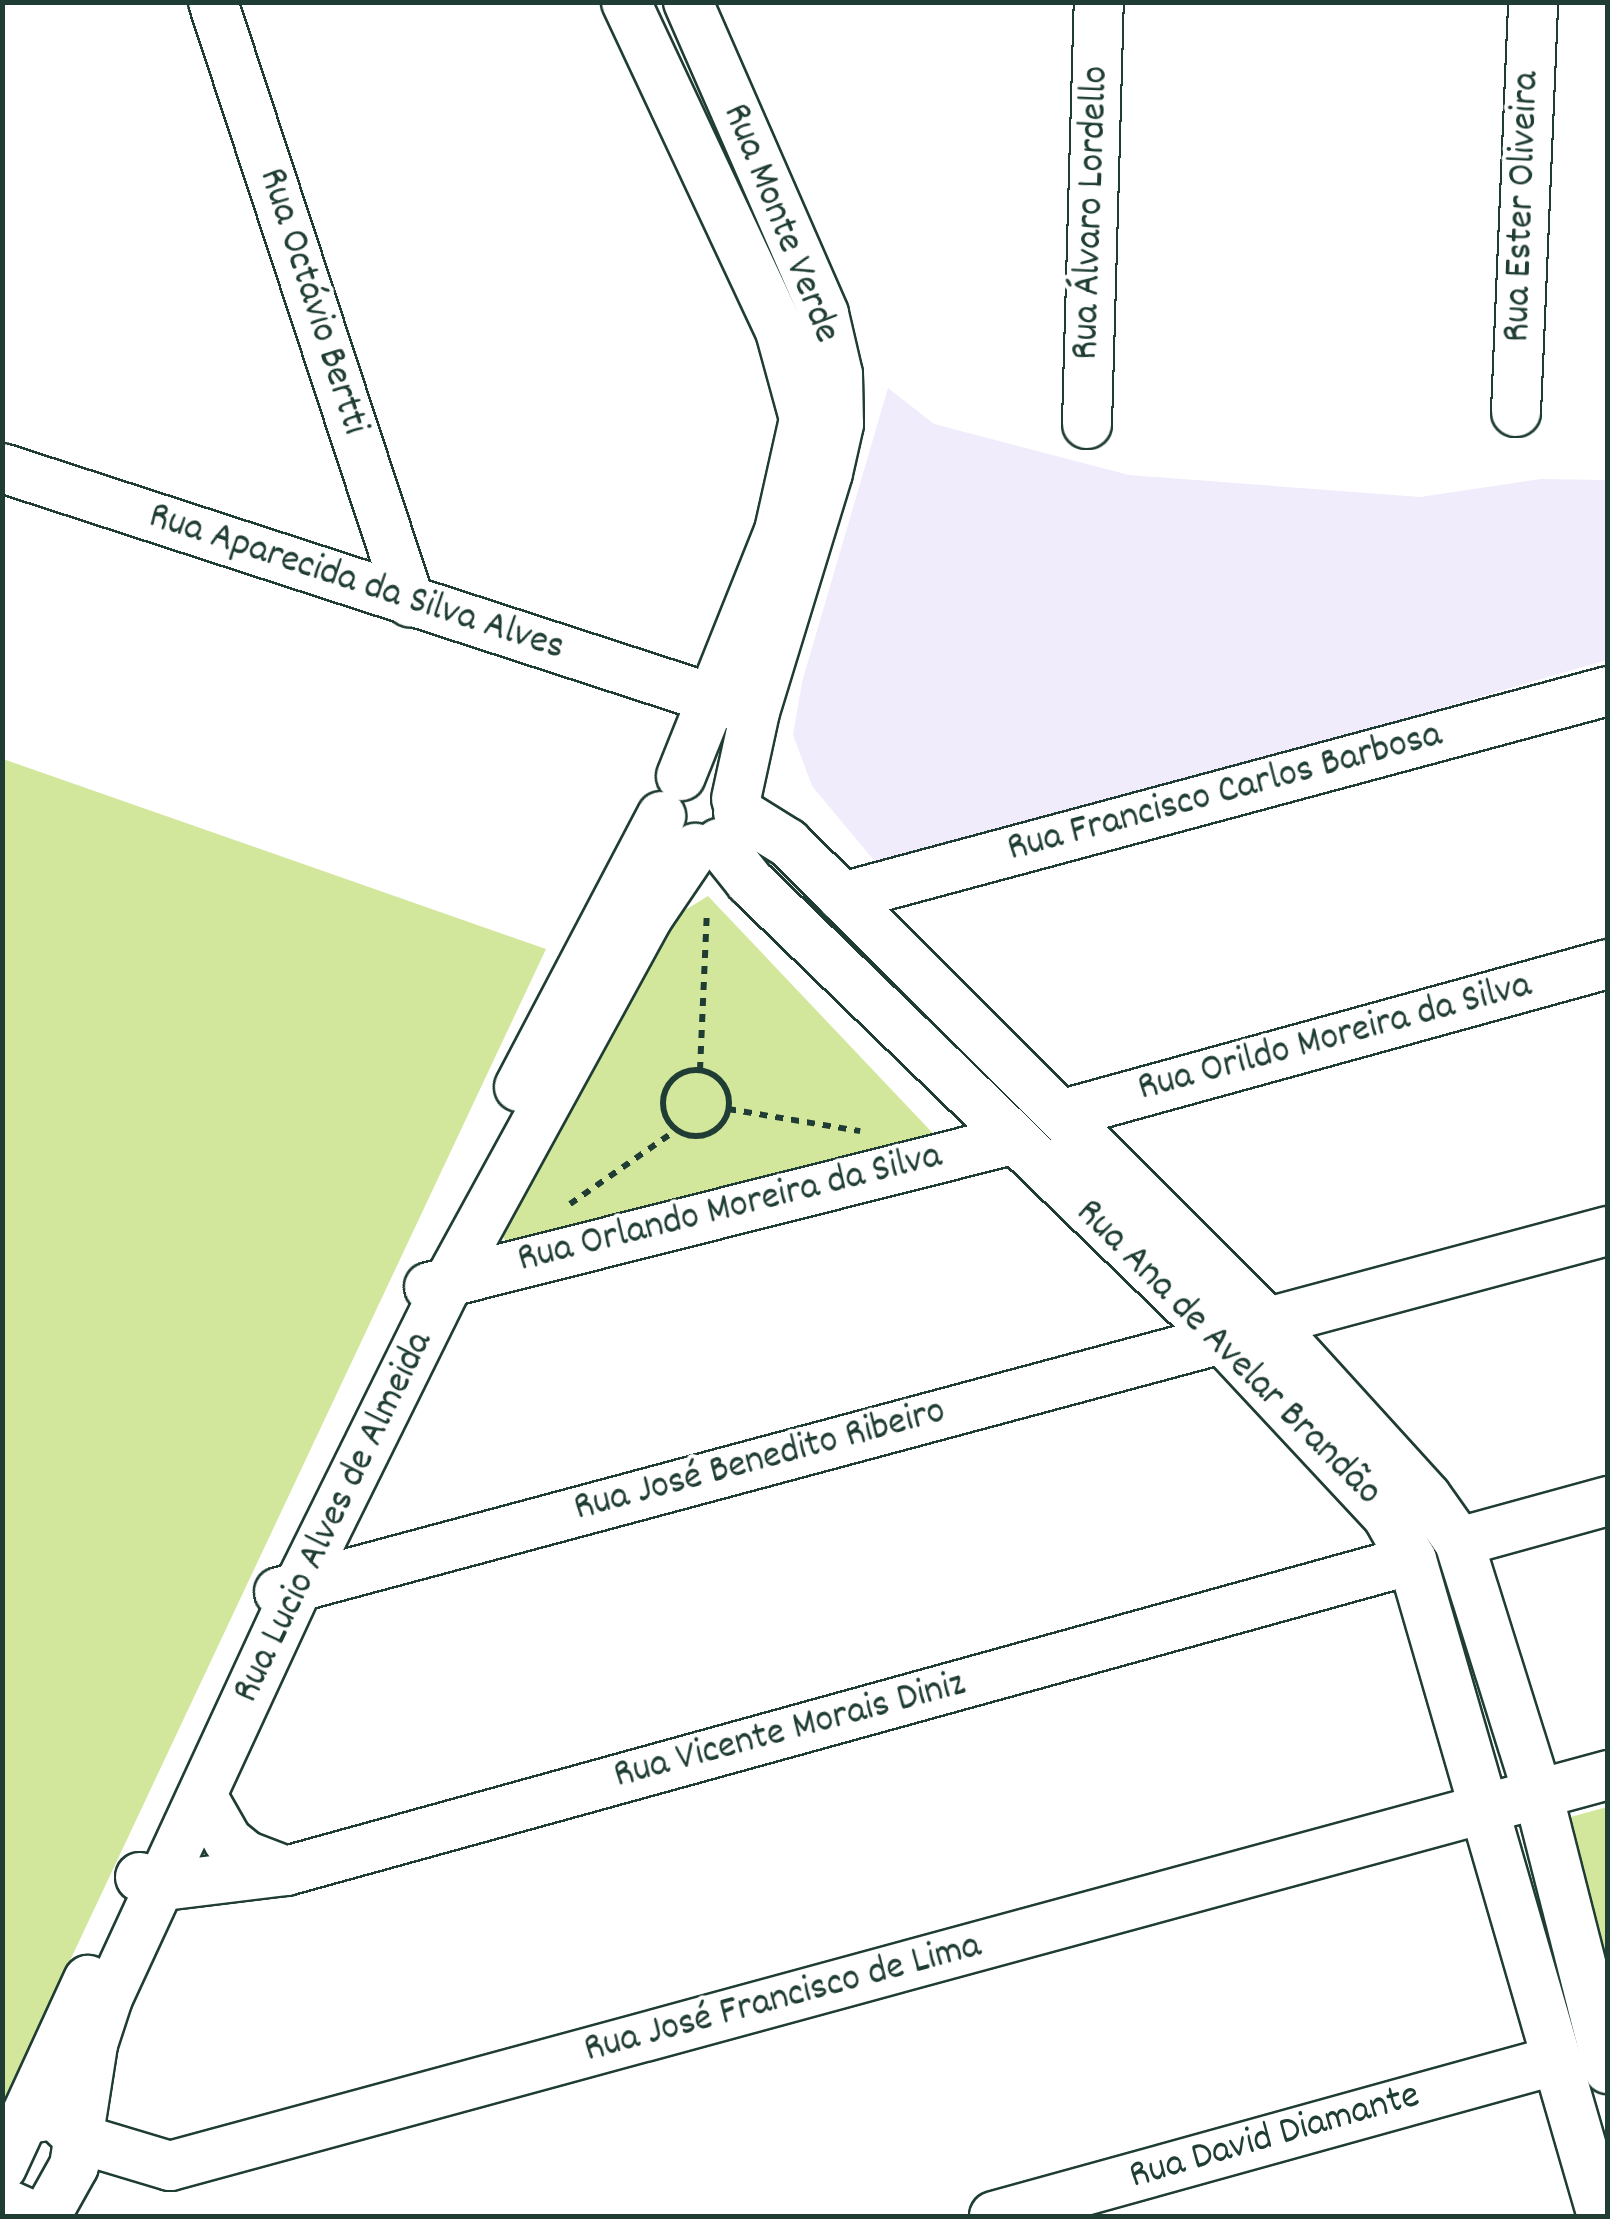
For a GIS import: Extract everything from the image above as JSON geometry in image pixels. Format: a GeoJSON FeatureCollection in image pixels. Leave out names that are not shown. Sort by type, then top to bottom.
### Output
{"type":"FeatureCollection","features":[{"type":"Feature","properties":{"kind":"street","name":"Rua Octávio Bertti"},"geometry":{"type":"LineString","coordinates":[[213,2],[410,602]]}},
{"type":"Feature","properties":{"kind":"street","name":"Rua Monte Verde"},"geometry":{"type":"LineString","coordinates":[[626,2],[780,331],[804,419],[778,531],[710,699],[705,816]]}},
{"type":"Feature","properties":{"kind":"street","name":"Rua Monte Verde"},"geometry":{"type":"LineString","coordinates":[[688,2],[824,314],[838,374],[839,424],[828,474],[755,712],[705,816]]}},
{"type":"Feature","properties":{"kind":"street","name":"Rua Álvaro Lordello"},"geometry":{"type":"LineString","coordinates":[[1086,424],[1098,2]]}},
{"type":"Feature","properties":{"kind":"street","name":"Rua Ester Oliveira"},"geometry":{"type":"LineString","coordinates":[[1516,412],[1533,2]]}},
{"type":"Feature","properties":{"kind":"street","name":"Rua Aparecida da Silva Alves"},"geometry":{"type":"LineString","coordinates":[[3,468],[755,712]]}},
{"type":"Feature","properties":{"kind":"street","name":"Rua Francisco Carlos Barbosa"},"geometry":{"type":"LineString","coordinates":[[842,897],[1608,691]]}},
{"type":"Feature","properties":{"kind":"street","name":"Rua Ana de Avelar Brandão"},"geometry":{"type":"LineString","coordinates":[[705,816],[788,843],[1268,1322],[1428,1497],[1459,1542],[1538,1794],[1608,2070]]}},
{"type":"Feature","properties":{"kind":"street","name":"Rua Ana de Avelar Brandão"},"geometry":{"type":"LineString","coordinates":[[705,816],[750,882],[1012,1140],[1222,1339],[1387,1516],[1412,1560],[1602,2216]]}},
{"type":"Feature","properties":{"kind":"street","name":"Rua Lucio Alves de Almeida"},"geometry":{"type":"LineString","coordinates":[[2,2167],[22,2120],[150,1881],[278,1593],[432,1286],[705,816]]}},
{"type":"Feature","properties":{"kind":"street","name":"Rua Orildo Moreira da Silva"},"geometry":{"type":"LineString","coordinates":[[1063,1114],[1608,964]]}},
{"type":"Feature","properties":{"kind":"street","name":"Rua Orlando Moreira da Silva"},"geometry":{"type":"LineString","coordinates":[[432,1286],[1012,1140]]}},
{"type":"Feature","properties":{"kind":"street"},"geometry":{"type":"LineString","coordinates":[[1268,1322],[1608,1230]]}},
{"type":"Feature","properties":{"kind":"street","name":"Rua José Benedito Ribeiro"},"geometry":{"type":"LineString","coordinates":[[278,1593],[1222,1339]]}},
{"type":"Feature","properties":{"kind":"street"},"geometry":{"type":"LineString","coordinates":[[1459,1542],[1608,1502]]}},
{"type":"Feature","properties":{"kind":"street","name":"Rua Vicente Morais Diniz"},"geometry":{"type":"LineString","coordinates":[[150,1881],[286,1871],[1412,1560]]}},
{"type":"Feature","properties":{"kind":"street","name":"Rua Lucio Alves de Almeida"},"geometry":{"type":"LineString","coordinates":[[46,2216],[65,2191],[80,2139],[94,2044],[150,1881],[204,1798],[278,1593]]}},
{"type":"Feature","properties":{"kind":"street","name":"Rua José Francisco de Lima"},"geometry":{"type":"LineString","coordinates":[[22,2120],[55,2115],[80,2139],[170,2166],[1608,1775]]}},
{"type":"Feature","properties":{"kind":"street"},"geometry":{"type":"LineString","coordinates":[[204,1798],[228,1841],[245,1855],[286,1871]]}},
{"type":"Feature","properties":{"kind":"street","name":"Rua David Diamante"},"geometry":{"type":"LineString","coordinates":[[994,2216],[1557,2060]]}},
{"type":"Feature","properties":{"kind":"street"},"geometry":{"type":"LineString","coordinates":[[2,2202],[34,2216]]}},
{"type":"Feature","properties":{"kind":"path"},"geometry":{"type":"LineString","coordinates":[[694,905],[708,896]]}},
{"type":"Feature","properties":{"kind":"path"},"geometry":{"type":"LineString","coordinates":[[708,896],[721,910]]}},
{"type":"Feature","properties":{"kind":"path"},"geometry":{"type":"LineString","coordinates":[[700,1070],[708,896]]}},
{"type":"Feature","properties":{"kind":"path"},"geometry":{"type":"LineString","coordinates":[[555,1214],[676,1130],[708,1134],[728,1110],[726,1088],[700,1070],[680,1074],[665,1091],[664,1112],[676,1130]]}},
{"type":"Feature","properties":{"kind":"path"},"geometry":{"type":"LineString","coordinates":[[728,1110],[866,1132]]}},
{"type":"Feature","properties":{"kind":"shaded area"},"geometry":{"type":"Polygon","coordinates":[[[888,388],[934,424],[1129,475],[1420,497],[1541,479],[1607,480],[1607,660],[882,870],[812,786],[793,735],[802,682],[888,388]]]}},
{"type":"Feature","properties":{"kind":"green space"},"geometry":{"type":"Polygon","coordinates":[[[3,759],[546,949],[3,2103],[3,759]]]}},
{"type":"Feature","properties":{"kind":"green space"},"geometry":{"type":"Polygon","coordinates":[[[708,896],[944,1145],[519,1258],[492,1223],[638,939],[708,896]]]}},
{"type":"Feature","properties":{"kind":"green space"},"geometry":{"type":"Polygon","coordinates":[[[1607,1807],[1607,2056],[1556,1821],[1607,1807]]]}}]}
